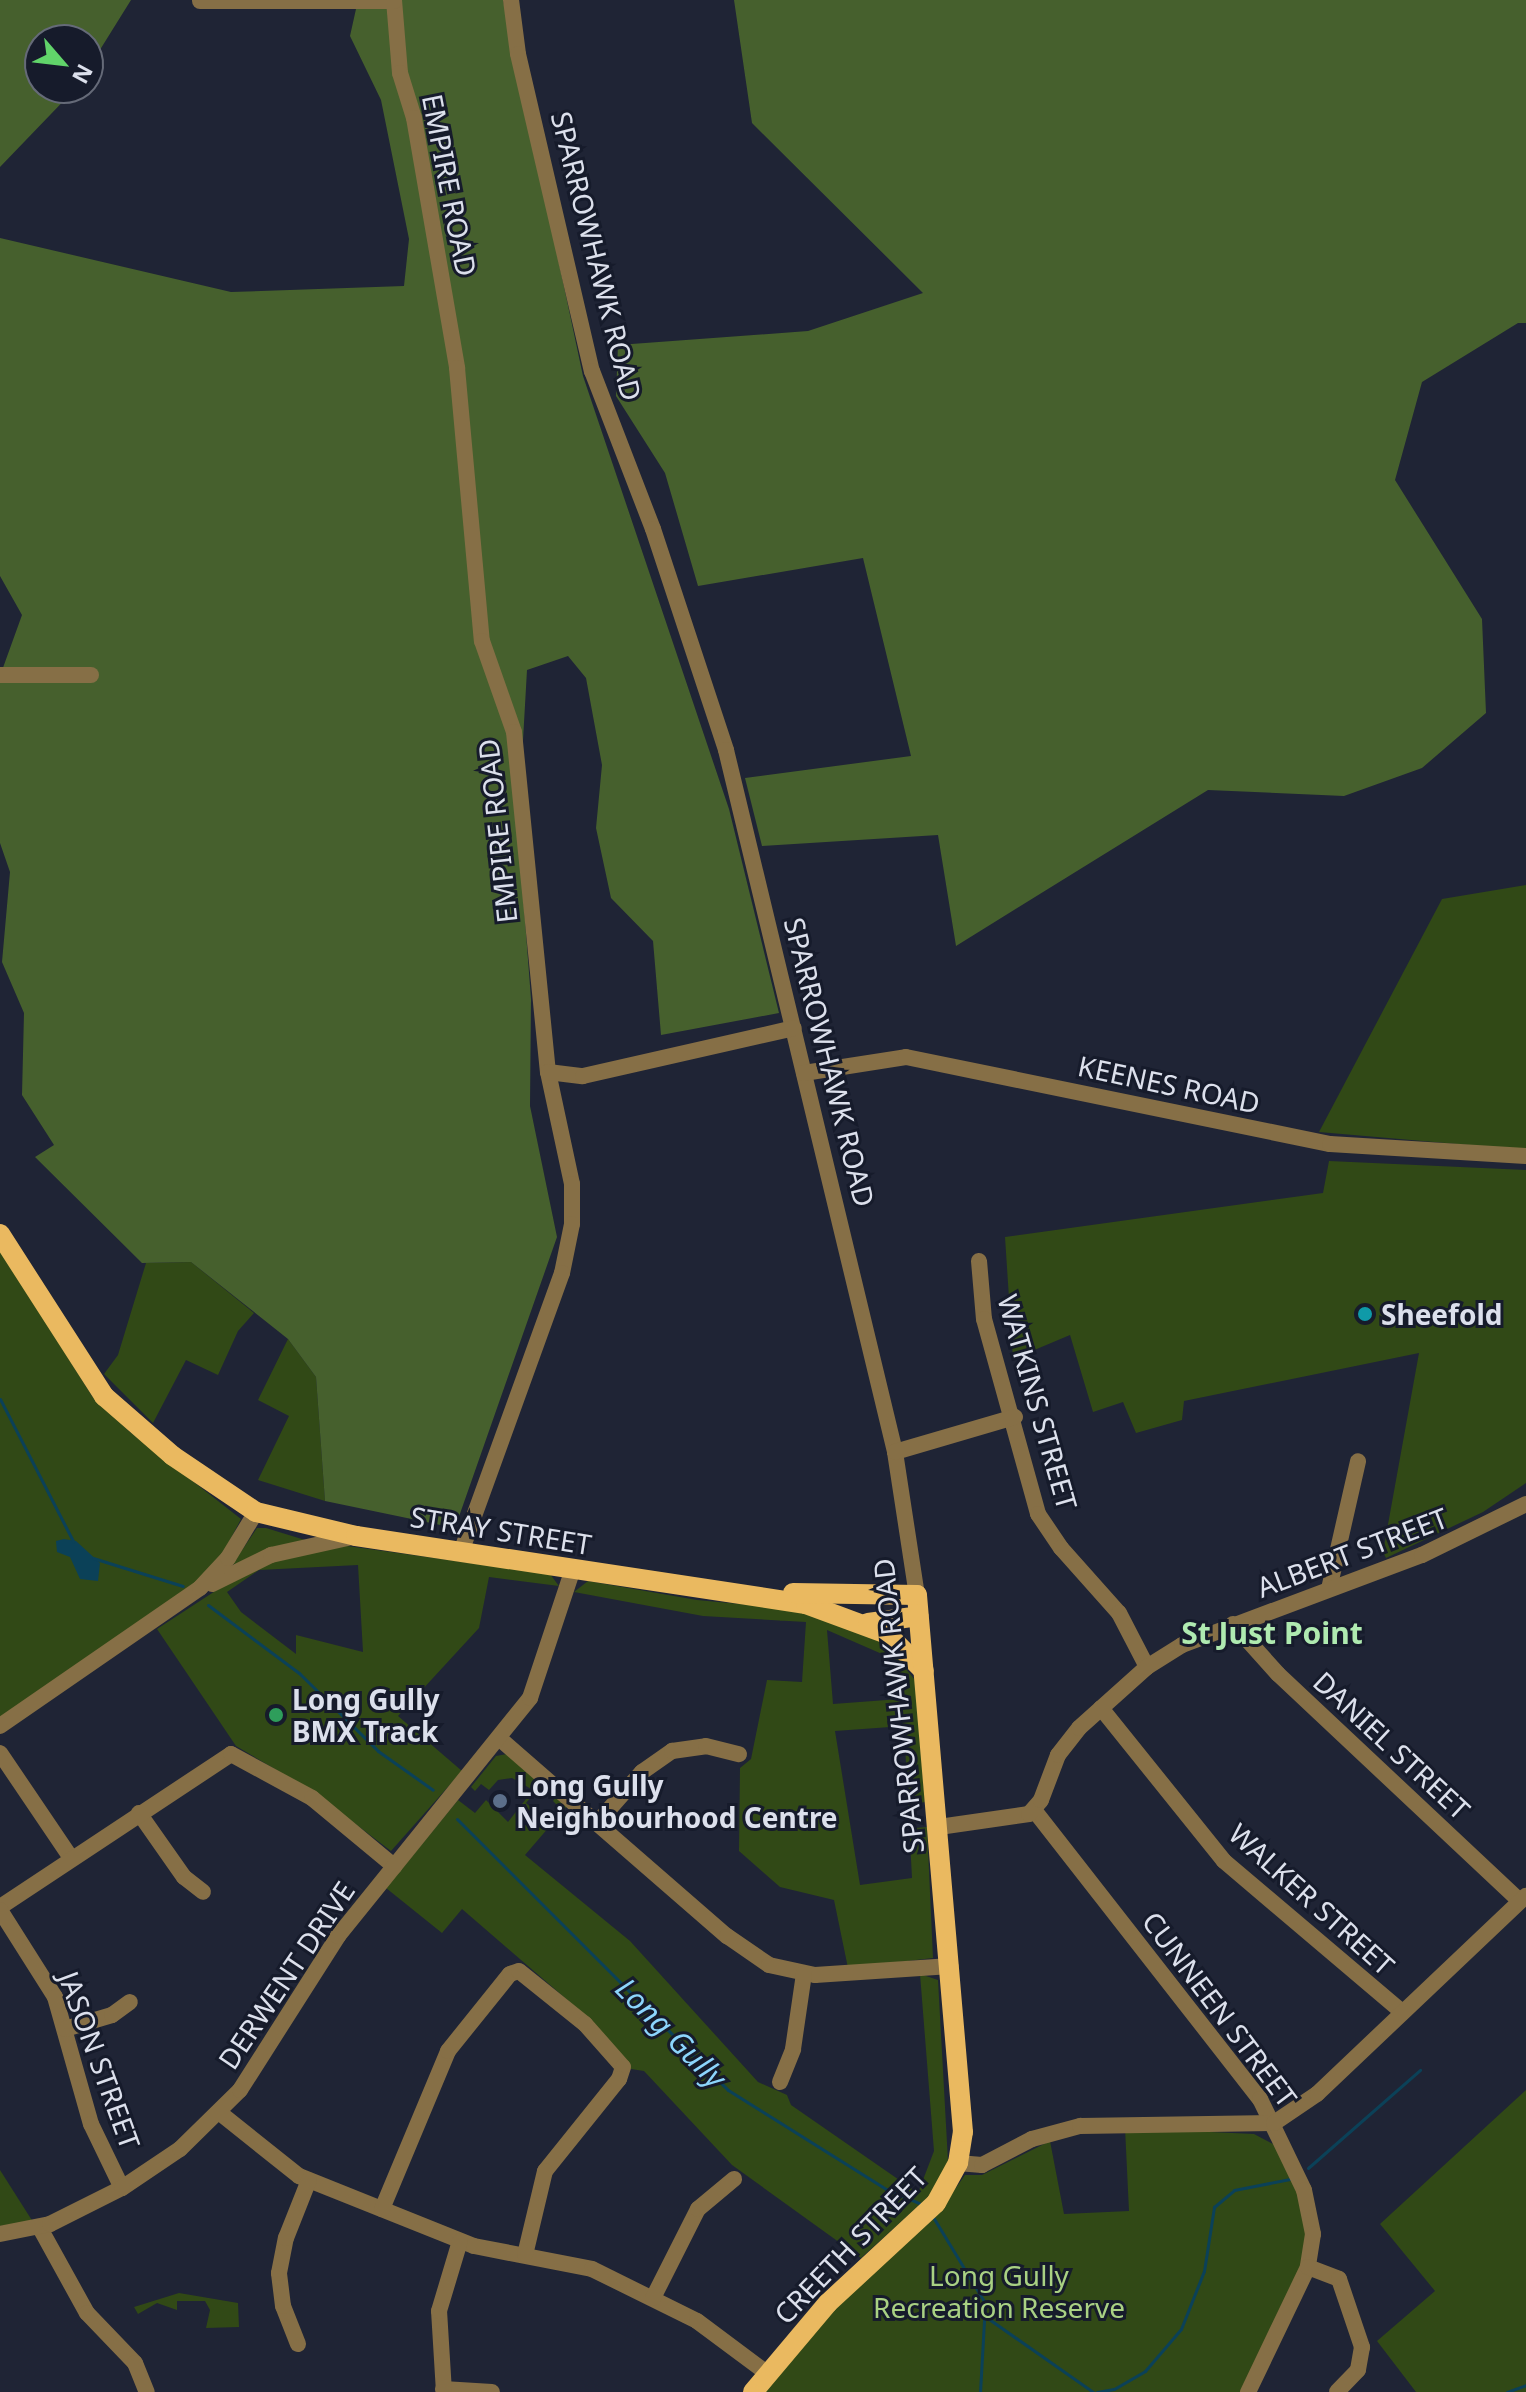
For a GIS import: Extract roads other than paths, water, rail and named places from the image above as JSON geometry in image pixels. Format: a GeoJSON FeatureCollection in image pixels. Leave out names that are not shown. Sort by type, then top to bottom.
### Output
{"type":"FeatureCollection","features":[{"type":"Feature","properties":{"kind":"main road"},"geometry":{"type":"LineString","coordinates":[[0,1234],[104,1396],[173,1456],[256,1512]]}},
{"type":"Feature","properties":{"kind":"main road","name":"STRAY STREET"},"geometry":{"type":"LineString","coordinates":[[256,1512],[356,1536],[806,1604],[867,1623],[902,1643],[924,1671]]}},
{"type":"Feature","properties":{"kind":"main road","name":"STRAY STREET"},"geometry":{"type":"LineString","coordinates":[[739,1593],[917,1595]]}},
{"type":"Feature","properties":{"kind":"main road","name":"SPARROWHAWK ROAD"},"geometry":{"type":"LineString","coordinates":[[917,1595],[963,2119],[958,2163]]}},
{"type":"Feature","properties":{"kind":"main road"},"geometry":{"type":"LineString","coordinates":[[867,1623],[919,1616]]}},
{"type":"Feature","properties":{"kind":"main road","name":"CREETH STREET"},"geometry":{"type":"LineString","coordinates":[[753,2392],[828,2303],[936,2203],[958,2163]]}},
{"type":"Feature","properties":{"kind":"street"},"geometry":{"type":"LineString","coordinates":[[200,1],[394,0]]}},
{"type":"Feature","properties":{"kind":"street","name":"EMPIRE ROAD"},"geometry":{"type":"LineString","coordinates":[[394,0],[400,73],[414,118],[457,368],[482,641],[514,732],[519,765],[548,1072],[572,1184],[572,1224],[562,1273],[462,1550]]}},
{"type":"Feature","properties":{"kind":"street","name":"SPARROWHAWK ROAD"},"geometry":{"type":"LineString","coordinates":[[511,0],[518,54],[592,371],[705,678],[794,1028],[895,1452],[917,1595]]}},
{"type":"Feature","properties":{"kind":"street"},"geometry":{"type":"LineString","coordinates":[[0,675],[91,675]]}},
{"type":"Feature","properties":{"kind":"street"},"geometry":{"type":"LineString","coordinates":[[548,1072],[583,1076],[794,1028]]}},
{"type":"Feature","properties":{"kind":"street","name":"KEENES ROAD"},"geometry":{"type":"LineString","coordinates":[[804,1073],[906,1057],[1318,1142],[1526,1156]]}},
{"type":"Feature","properties":{"kind":"street","name":"WATKINS STREET"},"geometry":{"type":"LineString","coordinates":[[979,1261],[984,1319],[1015,1417],[1043,1524],[1119,1613],[1147,1667]]}},
{"type":"Feature","properties":{"kind":"street"},"geometry":{"type":"LineString","coordinates":[[895,1452],[1015,1417]]}},
{"type":"Feature","properties":{"kind":"street"},"geometry":{"type":"LineString","coordinates":[[1329,1589],[1358,1461]]}},
{"type":"Feature","properties":{"kind":"street","name":"ALBERT STREET"},"geometry":{"type":"LineString","coordinates":[[1034,1810],[1058,1755],[1101,1708],[1147,1667],[1233,1624],[1466,1537],[1526,1504]]}},
{"type":"Feature","properties":{"kind":"street"},"geometry":{"type":"LineString","coordinates":[[193,1594],[228,1558],[256,1512]]}},
{"type":"Feature","properties":{"kind":"street"},"geometry":{"type":"LineString","coordinates":[[0,1726],[193,1594],[271,1555],[356,1536]]}},
{"type":"Feature","properties":{"kind":"street","name":"DERWENT DRIVE"},"geometry":{"type":"LineString","coordinates":[[0,2234],[40,2228],[122,2188],[180,2149],[220,2113],[260,2063],[338,1936],[500,1739],[542,1674],[573,1569]]}},
{"type":"Feature","properties":{"kind":"street","name":"DANIEL STREET"},"geometry":{"type":"LineString","coordinates":[[1233,1624],[1278,1674],[1523,1898]]}},
{"type":"Feature","properties":{"kind":"street","name":"WALKER STREET"},"geometry":{"type":"LineString","coordinates":[[1101,1708],[1224,1861],[1402,2012]]}},
{"type":"Feature","properties":{"kind":"street"},"geometry":{"type":"LineString","coordinates":[[500,1739],[747,1952],[781,1969],[804,1974],[951,1966]]}},
{"type":"Feature","properties":{"kind":"street"},"geometry":{"type":"LineString","coordinates":[[597,1823],[642,1772],[672,1751],[706,1746],[739,1754]]}},
{"type":"Feature","properties":{"kind":"street"},"geometry":{"type":"LineString","coordinates":[[0,1753],[71,1858]]}},
{"type":"Feature","properties":{"kind":"street"},"geometry":{"type":"LineString","coordinates":[[0,1908],[222,1756],[235,1754],[312,1798],[394,1866]]}},
{"type":"Feature","properties":{"kind":"street"},"geometry":{"type":"LineString","coordinates":[[939,1827],[1014,1819],[1034,1810]]}},
{"type":"Feature","properties":{"kind":"street","name":"CUNNEEN STREET"},"geometry":{"type":"LineString","coordinates":[[1034,1810],[1274,2123],[1309,2206],[1313,2234],[1308,2267],[1248,2392]]}},
{"type":"Feature","properties":{"kind":"street"},"geometry":{"type":"LineString","coordinates":[[139,1813],[184,1877],[203,1892]]}},
{"type":"Feature","properties":{"kind":"street"},"geometry":{"type":"LineString","coordinates":[[1274,2123],[1317,2094],[1523,1898]]}},
{"type":"Feature","properties":{"kind":"street","name":"JASON STREET"},"geometry":{"type":"LineString","coordinates":[[0,1908],[47,1981],[65,2029],[91,2124],[122,2188]]}},
{"type":"Feature","properties":{"kind":"street"},"geometry":{"type":"LineString","coordinates":[[382,2209],[448,2051],[510,1974],[519,1971],[585,2024],[623,2069],[549,2163],[525,2255]]}},
{"type":"Feature","properties":{"kind":"street"},"geometry":{"type":"LineString","coordinates":[[780,2082],[793,2049],[804,1974]]}},
{"type":"Feature","properties":{"kind":"street"},"geometry":{"type":"LineString","coordinates":[[65,2029],[112,2015],[130,2002]]}},
{"type":"Feature","properties":{"kind":"street"},"geometry":{"type":"LineString","coordinates":[[220,2113],[272,2159],[309,2180],[460,2241],[580,2264],[705,2326],[768,2374]]}},
{"type":"Feature","properties":{"kind":"street","name":"CREETH STREET"},"geometry":{"type":"LineString","coordinates":[[958,2163],[982,2165],[1032,2139],[1080,2126],[1274,2123]]}},
{"type":"Feature","properties":{"kind":"street"},"geometry":{"type":"LineString","coordinates":[[653,2298],[698,2209],[734,2179]]}},
{"type":"Feature","properties":{"kind":"street"},"geometry":{"type":"LineString","coordinates":[[298,2344],[283,2306],[279,2273],[286,2238],[309,2180]]}},
{"type":"Feature","properties":{"kind":"street"},"geometry":{"type":"LineString","coordinates":[[40,2228],[87,2313],[135,2363],[147,2392]]}},
{"type":"Feature","properties":{"kind":"street"},"geometry":{"type":"LineString","coordinates":[[460,2241],[439,2311],[444,2390],[492,2392]]}},
{"type":"Feature","properties":{"kind":"street"},"geometry":{"type":"LineString","coordinates":[[1308,2267],[1339,2279],[1362,2347],[1358,2370],[1337,2392]]}},
{"type":"Feature","properties":{"kind":"water"},"geometry":{"type":"Polygon","coordinates":[[[56,1541],[76,1541],[100,1563],[98,1581],[80,1579],[70,1557],[57,1552],[56,1541]]]}},
{"type":"Feature","properties":{"kind":"waterway","name":"Long Gully"},"geometry":{"type":"LineString","coordinates":[[0,1399],[73,1541]]}},
{"type":"Feature","properties":{"kind":"waterway","name":"Long Gully"},"geometry":{"type":"LineString","coordinates":[[93,1558],[183,1586]]}},
{"type":"Feature","properties":{"kind":"waterway","name":"Long Gully"},"geometry":{"type":"LineString","coordinates":[[208,1605],[299,1673],[378,1751],[433,1790]]}},
{"type":"Feature","properties":{"kind":"waterway","name":"Long Gully"},"geometry":{"type":"LineString","coordinates":[[457,1819],[728,2090],[886,2189],[919,2203]]}},
{"type":"Feature","properties":{"kind":"waterway"},"geometry":{"type":"LineString","coordinates":[[1308,2168],[1420,2070]]}},
{"type":"Feature","properties":{"kind":"waterway"},"geometry":{"type":"LineString","coordinates":[[1097,2392],[1114,2389],[1145,2371],[1181,2329],[1204,2271],[1214,2207],[1234,2190],[1290,2179]]}},
{"type":"Feature","properties":{"kind":"waterway","name":"Long Gully"},"geometry":{"type":"LineString","coordinates":[[933,2217],[985,2303],[980,2392]]}},
{"type":"Feature","properties":{"kind":"waterway"},"geometry":{"type":"LineString","coordinates":[[986,2317],[1093,2392]]}},
{"type":"Feature","properties":{"kind":"waterway"},"geometry":{"type":"LineString","coordinates":[[1507,2392],[1526,2385]]}},
{"type":"Feature","properties":{"kind":"place","name":"Sheefold"},"geometry":{"type":"Point","coordinates":[1365,1314]}},
{"type":"Feature","properties":{"kind":"place","name":"Long Gully BMX Track"},"geometry":{"type":"Point","coordinates":[276,1715]}},
{"type":"Feature","properties":{"kind":"place","name":"Long Gully Neighbourhood Centre"},"geometry":{"type":"Point","coordinates":[500,1801]}},
{"type":"Feature","properties":{"kind":"district","name":"St Just Point"},"geometry":{"type":"Point","coordinates":[1272,1633]}},
{"type":"Feature","properties":{"kind":"park label","name":"Long Gully Recreation Reserve"},"geometry":{"type":"Point","coordinates":[999,2291]}}]}
